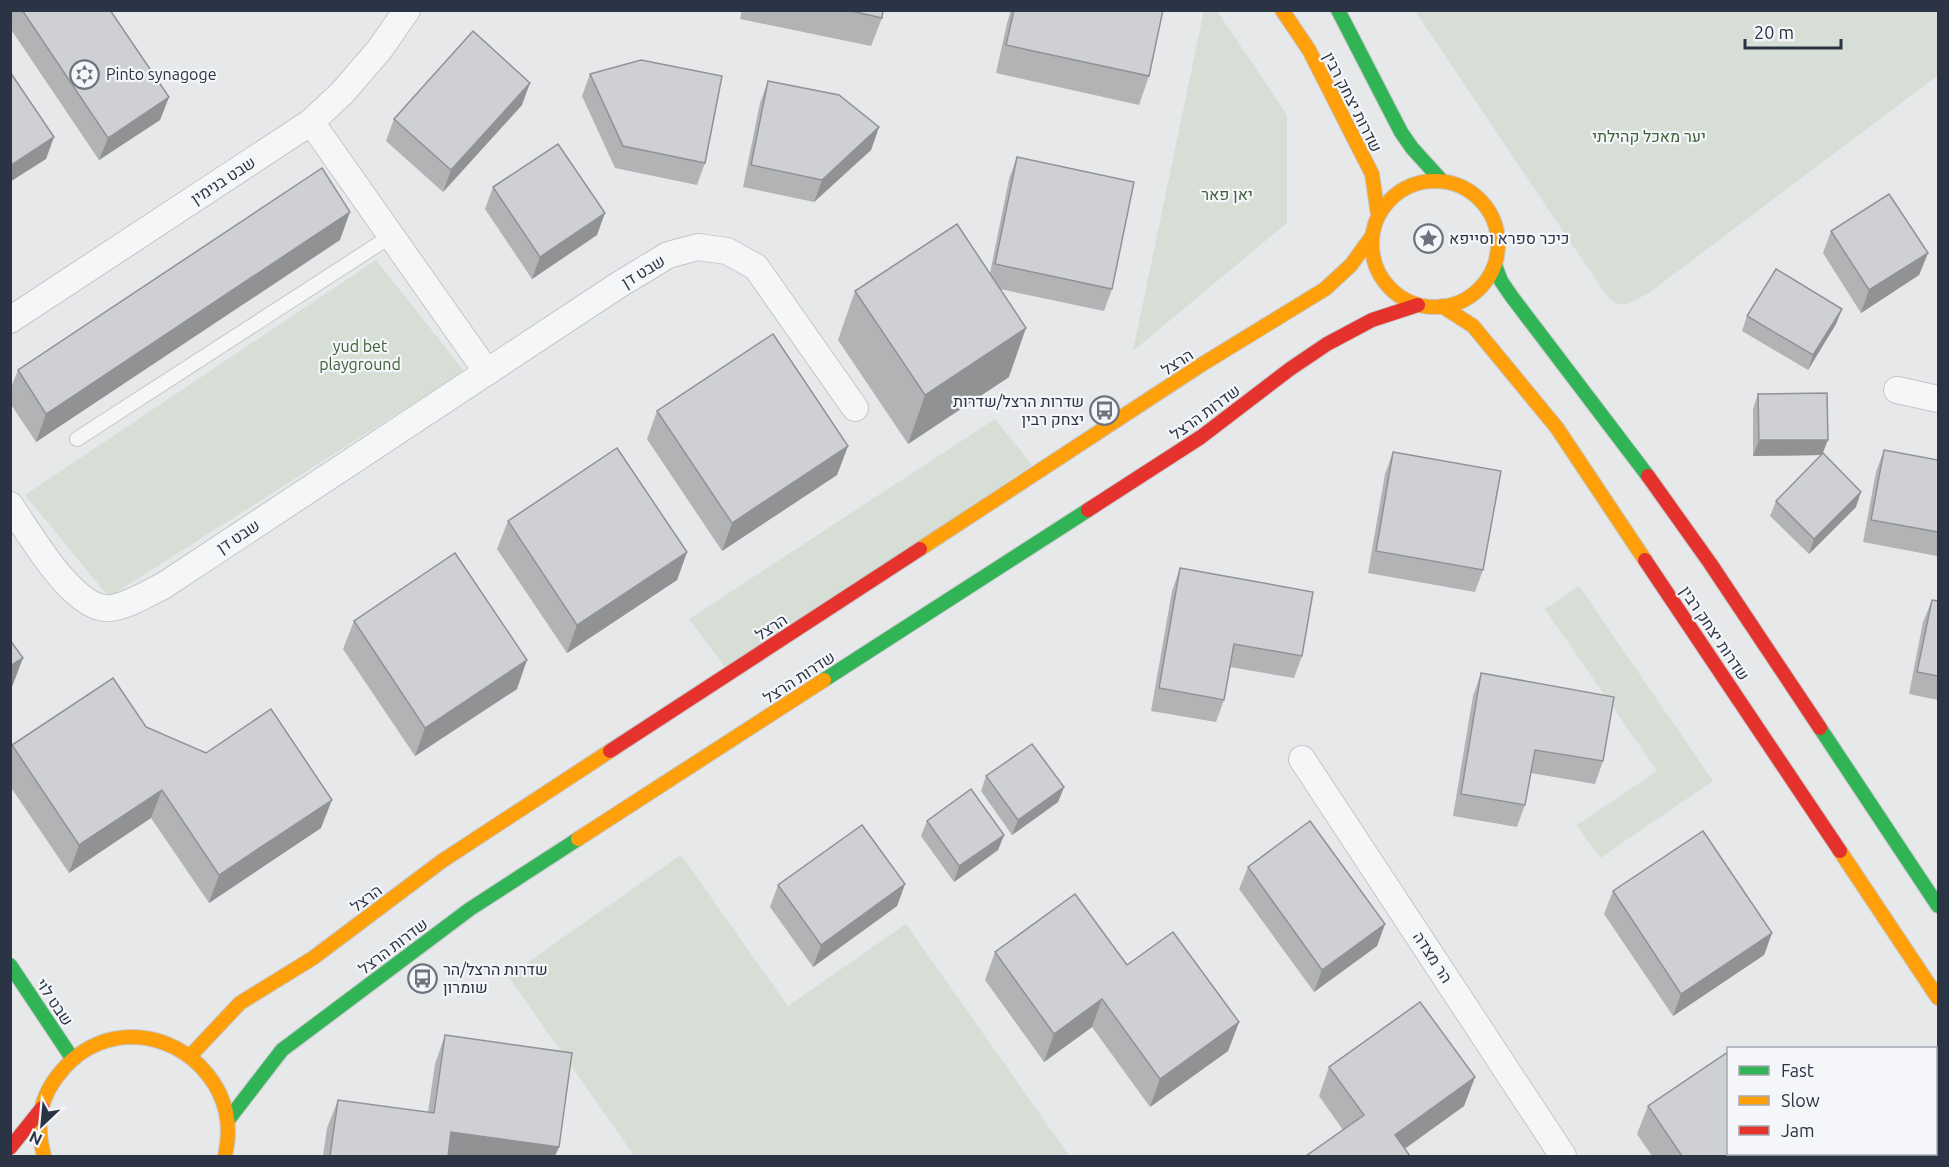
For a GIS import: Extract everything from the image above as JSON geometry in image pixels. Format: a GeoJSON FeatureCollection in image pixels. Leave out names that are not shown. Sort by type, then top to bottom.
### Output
{"type":"FeatureCollection","features":[{"type":"Feature","properties":{"kind":"main road","name":"שדרות יצחק רבין"},"geometry":{"type":"LineString","coordinates":[[1282,10],[1309,50],[1372,174],[1378,215]]}},
{"type":"Feature","properties":{"kind":"main road","name":"שדרות יצחק רבין"},"geometry":{"type":"LineString","coordinates":[[1338,10],[1401,132],[1412,148],[1442,181]]}},
{"type":"Feature","properties":{"kind":"main road"},"geometry":{"type":"LineString","coordinates":[[1442,181],[1465,189],[1480,200],[1491,216],[1497,234],[1498,250],[1494,265],[1486,280],[1474,293],[1460,302],[1430,307],[1402,298],[1388,286],[1378,271],[1372,254],[1372,236],[1378,215],[1390,200],[1405,188],[1422,182],[1442,181]]}},
{"type":"Feature","properties":{"kind":"main road","name":"הרצל"},"geometry":{"type":"LineString","coordinates":[[191,1055],[240,1003],[313,958],[442,861],[1201,366],[1324,289],[1341,276],[1359,257],[1372,236]]}},
{"type":"Feature","properties":{"kind":"main road"},"geometry":{"type":"LineString","coordinates":[[1494,265],[1512,297],[1652,481],[1710,562],[1938,906]]}},
{"type":"Feature","properties":{"kind":"main road","name":"שדרות הרצל"},"geometry":{"type":"LineString","coordinates":[[228,1120],[282,1050],[470,909],[1201,437],[1308,357],[1369,321],[1418,304]]}},
{"type":"Feature","properties":{"kind":"main road","name":"שדרות יצחק רבין"},"geometry":{"type":"LineString","coordinates":[[1442,306],[1473,326],[1564,438],[1938,998]]}},
{"type":"Feature","properties":{"kind":"main road","name":"שבט לוי"},"geometry":{"type":"LineString","coordinates":[[10,965],[72,1058]]}},
{"type":"Feature","properties":{"kind":"main road"},"geometry":{"type":"LineString","coordinates":[[44,1156],[39,1135],[42,1108],[53,1080],[72,1058],[94,1044],[118,1037],[144,1036],[169,1042],[191,1055],[209,1073],[222,1095],[228,1120],[225,1156]]}},
{"type":"Feature","properties":{"kind":"main road"},"geometry":{"type":"LineString","coordinates":[[10,1148],[42,1108]]}},
{"type":"Feature","properties":{"kind":"street","name":"שבט בנימין"},"geometry":{"type":"LineString","coordinates":[[10,320],[311,122],[342,93],[380,49],[407,10]]}},
{"type":"Feature","properties":{"kind":"street"},"geometry":{"type":"LineString","coordinates":[[311,122],[487,372]]}},
{"type":"Feature","properties":{"kind":"street","name":"שבט דן"},"geometry":{"type":"LineString","coordinates":[[10,505],[52,566],[75,593],[92,606],[109,608],[126,604],[163,586],[668,255],[698,247],[727,251],[756,267],[855,408]]}},
{"type":"Feature","properties":{"kind":"street"},"geometry":{"type":"LineString","coordinates":[[1897,390],[1938,399]]}},
{"type":"Feature","properties":{"kind":"street","name":"הר מצדה"},"geometry":{"type":"LineString","coordinates":[[1302,759],[1563,1156]]}},
{"type":"Feature","properties":{"kind":"lane"},"geometry":{"type":"LineString","coordinates":[[77,439],[391,236]]}},
{"type":"Feature","properties":{"kind":"green space","name":"יאן פאר"},"geometry":{"type":"Polygon","coordinates":[[[1204,10],[1217,11],[1287,115],[1287,223],[1133,351],[1204,10]]]}},
{"type":"Feature","properties":{"kind":"green space","name":"יער מאכל קהילתי"},"geometry":{"type":"Polygon","coordinates":[[[1415,11],[1938,11],[1938,75],[1649,293],[1627,304],[1616,304],[1606,295],[1415,11]]]}},
{"type":"Feature","properties":{"kind":"green space","name":"yud bet playground"},"geometry":{"type":"Polygon","coordinates":[[[376,260],[464,371],[109,597],[25,495],[376,260]]]}},
{"type":"Feature","properties":{"kind":"green space"},"geometry":{"type":"Polygon","coordinates":[[[995,419],[1032,465],[727,670],[689,619],[995,419]]]}},
{"type":"Feature","properties":{"kind":"green space"},"geometry":{"type":"Polygon","coordinates":[[[1579,586],[1713,781],[1600,858],[1577,825],[1657,771],[1545,609],[1579,586]]]}},
{"type":"Feature","properties":{"kind":"green space"},"geometry":{"type":"Polygon","coordinates":[[[681,855],[788,1006],[906,924],[1068,1154],[1065,1156],[631,1156],[633,1154],[508,976],[681,855]]]}},
{"type":"Feature","properties":{"kind":"building","name":"Pinto synagoge"},"geometry":{"type":"Polygon","coordinates":[[[22,10],[110,10],[169,97],[108,138],[22,10]]]}},
{"type":"Feature","properties":{"kind":"building"},"geometry":{"type":"Polygon","coordinates":[[[847,10],[883,10],[882,18],[847,10]]]}},
{"type":"Feature","properties":{"kind":"building"},"geometry":{"type":"Polygon","coordinates":[[[1014,10],[1163,10],[1149,76],[1006,45],[1014,10]]]}},
{"type":"Feature","properties":{"kind":"building"},"geometry":{"type":"Polygon","coordinates":[[[473,31],[530,83],[451,170],[394,119],[473,31]]]}},
{"type":"Feature","properties":{"kind":"building"},"geometry":{"type":"Polygon","coordinates":[[[641,60],[722,76],[705,163],[623,146],[590,74],[641,60]]]}},
{"type":"Feature","properties":{"kind":"building"},"geometry":{"type":"Polygon","coordinates":[[[10,72],[54,137],[10,166],[10,72]]]}},
{"type":"Feature","properties":{"kind":"building"},"geometry":{"type":"Polygon","coordinates":[[[768,81],[839,95],[879,127],[822,180],[751,165],[768,81]]]}},
{"type":"Feature","properties":{"kind":"building"},"geometry":{"type":"Polygon","coordinates":[[[558,144],[605,213],[540,257],[493,187],[558,144]]]}},
{"type":"Feature","properties":{"kind":"building"},"geometry":{"type":"Polygon","coordinates":[[[1017,157],[1134,182],[1112,289],[995,264],[1017,157]]]}},
{"type":"Feature","properties":{"kind":"building"},"geometry":{"type":"Polygon","coordinates":[[[322,168],[350,212],[46,414],[18,370],[322,168]]]}},
{"type":"Feature","properties":{"kind":"building"},"geometry":{"type":"Polygon","coordinates":[[[1889,194],[1928,253],[1869,290],[1831,231],[1889,194]]]}},
{"type":"Feature","properties":{"kind":"building"},"geometry":{"type":"Polygon","coordinates":[[[957,224],[1026,328],[925,395],[855,291],[957,224]]]}},
{"type":"Feature","properties":{"kind":"building"},"geometry":{"type":"Polygon","coordinates":[[[1776,269],[1842,309],[1813,355],[1747,316],[1776,269]]]}},
{"type":"Feature","properties":{"kind":"building"},"geometry":{"type":"Polygon","coordinates":[[[773,334],[848,446],[732,523],[657,411],[773,334]]]}},
{"type":"Feature","properties":{"kind":"building"},"geometry":{"type":"Polygon","coordinates":[[[1827,393],[1828,440],[1759,440],[1758,394],[1827,393]]]}},
{"type":"Feature","properties":{"kind":"building"},"geometry":{"type":"Polygon","coordinates":[[[617,448],[687,552],[577,625],[508,521],[617,448]]]}},
{"type":"Feature","properties":{"kind":"building"},"geometry":{"type":"Polygon","coordinates":[[[1884,450],[1938,460],[1938,532],[1871,520],[1884,450]]]}},
{"type":"Feature","properties":{"kind":"building"},"geometry":{"type":"Polygon","coordinates":[[[1393,452],[1501,471],[1483,570],[1376,551],[1393,452]]]}},
{"type":"Feature","properties":{"kind":"building"},"geometry":{"type":"Polygon","coordinates":[[[1823,453],[1861,492],[1814,539],[1776,501],[1823,453]]]}},
{"type":"Feature","properties":{"kind":"building"},"geometry":{"type":"Polygon","coordinates":[[[455,553],[527,660],[425,728],[354,621],[455,553]]]}},
{"type":"Feature","properties":{"kind":"building"},"geometry":{"type":"Polygon","coordinates":[[[1180,568],[1313,592],[1302,656],[1234,644],[1224,700],[1159,688],[1180,568]]]}},
{"type":"Feature","properties":{"kind":"building"},"geometry":{"type":"Polygon","coordinates":[[[1932,600],[1938,601],[1938,676],[1917,672],[1932,600]]]}},
{"type":"Feature","properties":{"kind":"building"},"geometry":{"type":"Polygon","coordinates":[[[10,640],[23,658],[10,666],[10,640]]]}},
{"type":"Feature","properties":{"kind":"building"},"geometry":{"type":"Polygon","coordinates":[[[1481,673],[1614,697],[1603,761],[1535,750],[1525,805],[1461,794],[1481,673]]]}},
{"type":"Feature","properties":{"kind":"building"},"geometry":{"type":"Polygon","coordinates":[[[113,678],[146,727],[206,753],[271,709],[332,800],[219,875],[162,790],[79,845],[12,745],[113,678]]]}},
{"type":"Feature","properties":{"kind":"building"},"geometry":{"type":"Polygon","coordinates":[[[1032,744],[1064,787],[1018,820],[986,776],[1032,744]]]}},
{"type":"Feature","properties":{"kind":"building"},"geometry":{"type":"Polygon","coordinates":[[[971,789],[1004,835],[959,866],[927,821],[971,789]]]}},
{"type":"Feature","properties":{"kind":"building"},"geometry":{"type":"Polygon","coordinates":[[[1310,821],[1385,924],[1322,970],[1248,867],[1310,821]]]}},
{"type":"Feature","properties":{"kind":"building"},"geometry":{"type":"Polygon","coordinates":[[[862,825],[905,884],[821,945],[778,885],[862,825]]]}},
{"type":"Feature","properties":{"kind":"building"},"geometry":{"type":"Polygon","coordinates":[[[1703,831],[1772,933],[1681,994],[1613,891],[1703,831]]]}},
{"type":"Feature","properties":{"kind":"building"},"geometry":{"type":"Polygon","coordinates":[[[1075,894],[1127,965],[1173,932],[1239,1022],[1160,1079],[1102,999],[1054,1034],[995,952],[1075,894]]]}},
{"type":"Feature","properties":{"kind":"building"},"geometry":{"type":"Polygon","coordinates":[[[1420,1002],[1475,1077],[1395,1135],[1410,1156],[1306,1156],[1364,1115],[1329,1067],[1420,1002]]]}},
{"type":"Feature","properties":{"kind":"building"},"geometry":{"type":"Polygon","coordinates":[[[445,1035],[572,1053],[559,1147],[451,1132],[448,1156],[330,1156],[338,1100],[434,1113],[445,1035]]]}},
{"type":"Feature","properties":{"kind":"building"},"geometry":{"type":"Polygon","coordinates":[[[1727,1053],[1727,1155],[1748,1155],[1682,1156],[1648,1106],[1727,1053]]]}},
{"type":"Feature","properties":{"kind":"building"},"geometry":{"type":"Polygon","coordinates":[[[1759,1155],[1887,1156],[1760,1156],[1759,1155]]]}},
{"type":"Feature","properties":{"kind":"traffic: fast"},"geometry":{"type":"LineString","coordinates":[[1338,10],[1401,132],[1412,148],[1442,181]]}},
{"type":"Feature","properties":{"kind":"traffic: fast"},"geometry":{"type":"LineString","coordinates":[[1495,265],[1501,281],[1512,297],[1648,476]]}},
{"type":"Feature","properties":{"kind":"traffic: fast"},"geometry":{"type":"LineString","coordinates":[[824,680],[1088,510]]}},
{"type":"Feature","properties":{"kind":"traffic: fast"},"geometry":{"type":"LineString","coordinates":[[1820,728],[1938,906]]}},
{"type":"Feature","properties":{"kind":"traffic: fast"},"geometry":{"type":"LineString","coordinates":[[228,1120],[282,1050],[470,909],[578,839]]}},
{"type":"Feature","properties":{"kind":"traffic: fast"},"geometry":{"type":"LineString","coordinates":[[10,965],[72,1058]]}},
{"type":"Feature","properties":{"kind":"traffic: slow"},"geometry":{"type":"LineString","coordinates":[[1282,10],[1309,50],[1372,174],[1378,215]]}},
{"type":"Feature","properties":{"kind":"traffic: slow"},"geometry":{"type":"LineString","coordinates":[[1435,181],[1459,186],[1479,200],[1493,220],[1498,244],[1493,268],[1479,288],[1459,302],[1435,307],[1411,302],[1391,288],[1377,268],[1372,244],[1377,220],[1391,200],[1411,186],[1435,181]]}},
{"type":"Feature","properties":{"kind":"traffic: slow"},"geometry":{"type":"LineString","coordinates":[[920,549],[1201,365],[1325,289],[1351,265],[1372,236]]}},
{"type":"Feature","properties":{"kind":"traffic: slow"},"geometry":{"type":"LineString","coordinates":[[1442,306],[1473,326],[1557,428],[1645,560]]}},
{"type":"Feature","properties":{"kind":"traffic: slow"},"geometry":{"type":"LineString","coordinates":[[578,839],[824,680]]}},
{"type":"Feature","properties":{"kind":"traffic: slow"},"geometry":{"type":"LineString","coordinates":[[191,1055],[240,1003],[313,958],[442,861],[610,751]]}},
{"type":"Feature","properties":{"kind":"traffic: slow"},"geometry":{"type":"LineString","coordinates":[[1840,851],[1938,998]]}},
{"type":"Feature","properties":{"kind":"traffic: slow"},"geometry":{"type":"LineString","coordinates":[[44,1156],[40,1134],[41,1111],[53,1082],[81,1053],[99,1043],[118,1038],[138,1037],[176,1048],[208,1075],[224,1103],[228,1124],[225,1156]]}},
{"type":"Feature","properties":{"kind":"traffic: jam"},"geometry":{"type":"LineString","coordinates":[[1088,510],[1201,437],[1290,369],[1327,344],[1372,320],[1418,305]]}},
{"type":"Feature","properties":{"kind":"traffic: jam"},"geometry":{"type":"LineString","coordinates":[[1648,476],[1710,563],[1820,728]]}},
{"type":"Feature","properties":{"kind":"traffic: jam"},"geometry":{"type":"LineString","coordinates":[[610,751],[920,549]]}},
{"type":"Feature","properties":{"kind":"traffic: jam"},"geometry":{"type":"LineString","coordinates":[[1645,560],[1840,851]]}},
{"type":"Feature","properties":{"kind":"traffic: jam"},"geometry":{"type":"LineString","coordinates":[[10,1148],[42,1108]]}},
{"type":"Feature","properties":{"kind":"place","name":"Pinto synagoge"},"geometry":{"type":"Point","coordinates":[85,74]}},
{"type":"Feature","properties":{"kind":"place","name":"כיכר ספרא וסייפא"},"geometry":{"type":"Point","coordinates":[1428,238]}},
{"type":"Feature","properties":{"kind":"place","name":"שדרות הרצל/שדרות יצחק רבין"},"geometry":{"type":"Point","coordinates":[1105,410]}},
{"type":"Feature","properties":{"kind":"place","name":"שדרות הרצל/הר שומרון"},"geometry":{"type":"Point","coordinates":[422,978]}}]}
